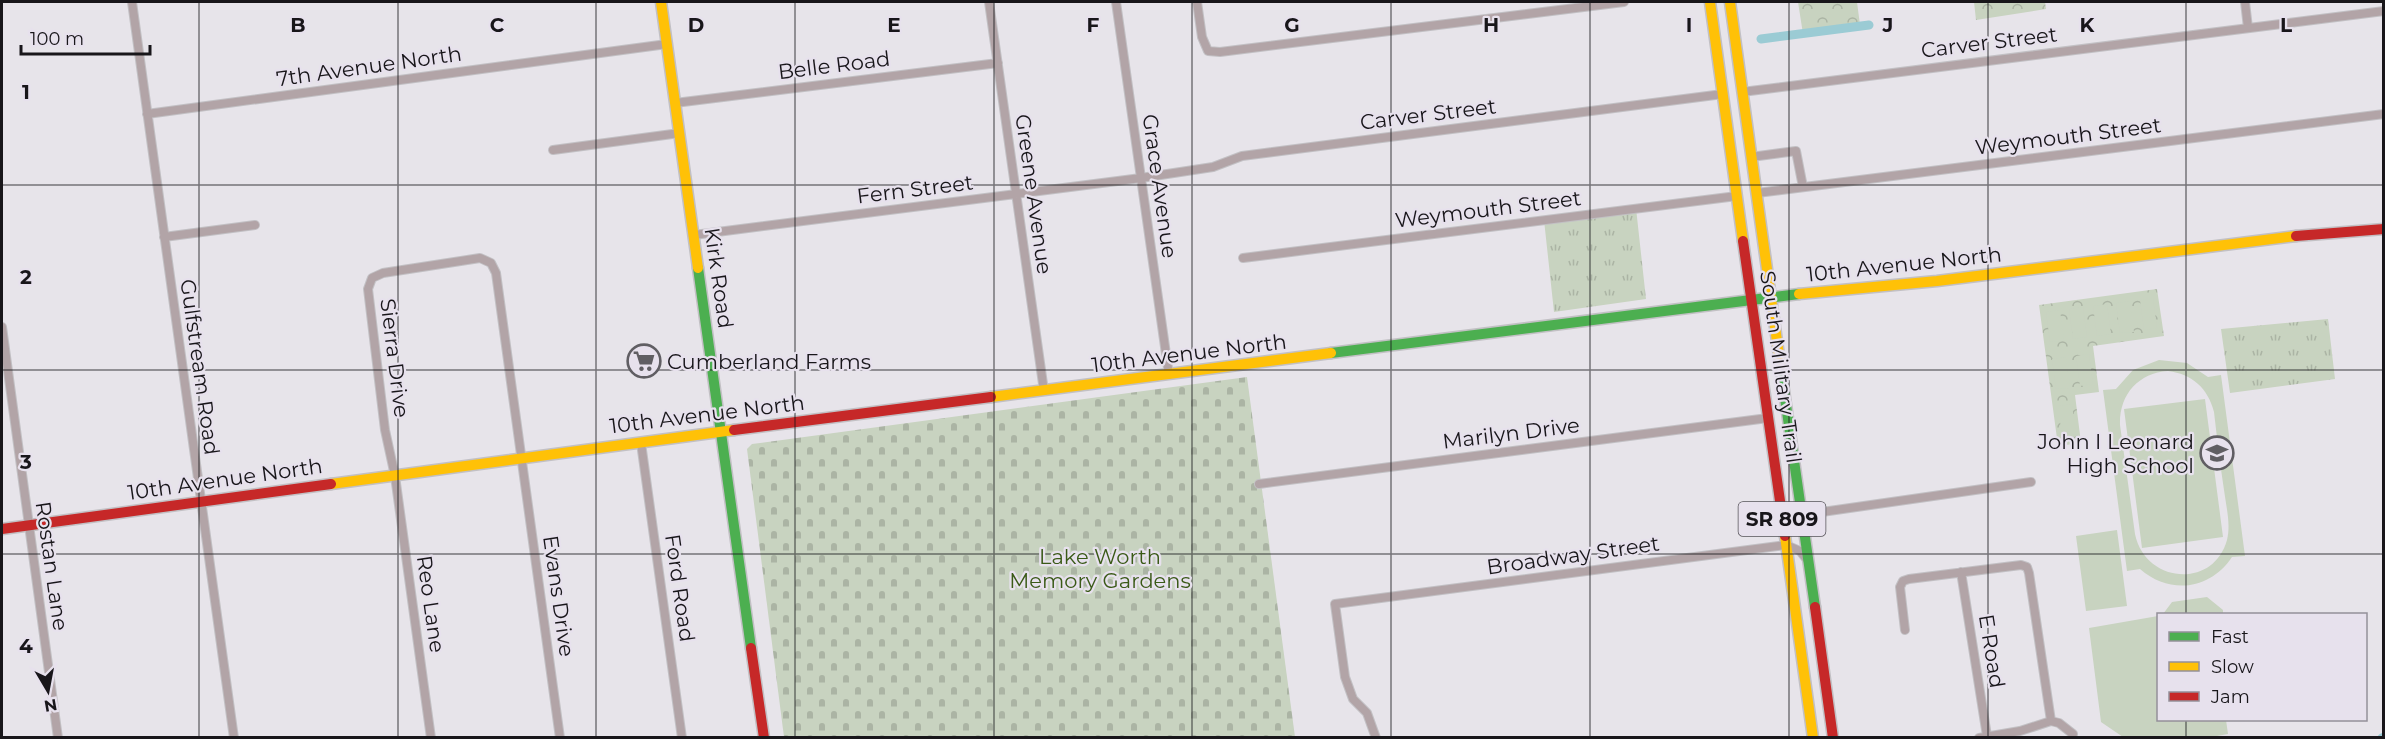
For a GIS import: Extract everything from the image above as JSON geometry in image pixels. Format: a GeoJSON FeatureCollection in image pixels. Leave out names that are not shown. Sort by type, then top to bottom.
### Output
{"type":"FeatureCollection","features":[{"type":"Feature","properties":{"kind":"street","name":"Gulfstream Road"},"geometry":{"type":"LineString","coordinates":[[132,2],[234,738]]}},
{"type":"Feature","properties":{"kind":"street","name":"Kirk Road"},"geometry":{"type":"LineString","coordinates":[[661,2],[764,738]]}},
{"type":"Feature","properties":{"kind":"street","name":"Greene Avenue"},"geometry":{"type":"LineString","coordinates":[[989,2],[1044,391]]}},
{"type":"Feature","properties":{"kind":"street","name":"Grace Avenue"},"geometry":{"type":"LineString","coordinates":[[1116,2],[1169,375]]}},
{"type":"Feature","properties":{"kind":"street"},"geometry":{"type":"LineString","coordinates":[[1197,2],[1202,37],[1208,51],[1220,52],[1624,2]]}},
{"type":"Feature","properties":{"kind":"street","name":"South Military Trail"},"geometry":{"type":"LineString","coordinates":[[1710,2],[1813,738]]}},
{"type":"Feature","properties":{"kind":"street","name":"South Military Trail"},"geometry":{"type":"LineString","coordinates":[[1730,2],[1833,738]]}},
{"type":"Feature","properties":{"kind":"street"},"geometry":{"type":"LineString","coordinates":[[2245,2],[2248,28]]}},
{"type":"Feature","properties":{"kind":"street","name":"Carver Street"},"geometry":{"type":"LineString","coordinates":[[1742,92],[2384,11]]}},
{"type":"Feature","properties":{"kind":"street","name":"7th Avenue North"},"geometry":{"type":"LineString","coordinates":[[147,114],[667,44]]}},
{"type":"Feature","properties":{"kind":"street","name":"Belle Road"},"geometry":{"type":"LineString","coordinates":[[675,104],[998,63]]}},
{"type":"Feature","properties":{"kind":"street","name":"Carver Street"},"geometry":{"type":"LineString","coordinates":[[1141,178],[1213,167],[1242,156],[1723,94]]}},
{"type":"Feature","properties":{"kind":"street","name":"Weymouth Street"},"geometry":{"type":"LineString","coordinates":[[1756,193],[2384,114]]}},
{"type":"Feature","properties":{"kind":"street"},"geometry":{"type":"LineString","coordinates":[[553,150],[680,133]]}},
{"type":"Feature","properties":{"kind":"street"},"geometry":{"type":"LineString","coordinates":[[1751,157],[1796,151],[1803,187]]}},
{"type":"Feature","properties":{"kind":"street","name":"Fern Street"},"geometry":{"type":"LineString","coordinates":[[694,236],[1141,178]]}},
{"type":"Feature","properties":{"kind":"street","name":"Weymouth Street"},"geometry":{"type":"LineString","coordinates":[[1243,258],[1737,196]]}},
{"type":"Feature","properties":{"kind":"street"},"geometry":{"type":"LineString","coordinates":[[164,237],[255,225]]}},
{"type":"Feature","properties":{"kind":"street","name":"10th Avenue North"},"geometry":{"type":"LineString","coordinates":[[2,529],[642,442],[1753,299],[1937,281],[2332,232],[2384,229]]}},
{"type":"Feature","properties":{"kind":"street","name":"Sierra Drive"},"geometry":{"type":"LineString","coordinates":[[395,476],[385,430],[369,283],[377,274],[480,258],[491,263],[496,273],[522,459]]}},
{"type":"Feature","properties":{"kind":"street","name":"Rostan Lane"},"geometry":{"type":"LineString","coordinates":[[2,327],[58,738]]}},
{"type":"Feature","properties":{"kind":"street","name":"Marilyn Drive"},"geometry":{"type":"LineString","coordinates":[[1259,484],[1768,418]]}},
{"type":"Feature","properties":{"kind":"street","name":"Ford Road"},"geometry":{"type":"LineString","coordinates":[[642,442],[682,738]]}},
{"type":"Feature","properties":{"kind":"street","name":"Evans Drive"},"geometry":{"type":"LineString","coordinates":[[522,459],[560,738]]}},
{"type":"Feature","properties":{"kind":"street","name":"Reo Lane"},"geometry":{"type":"LineString","coordinates":[[395,476],[431,738]]}},
{"type":"Feature","properties":{"kind":"street"},"geometry":{"type":"LineString","coordinates":[[1802,515],[2031,482]]}},
{"type":"Feature","properties":{"kind":"street"},"geometry":{"type":"LineString","coordinates":[[1786,545],[1800,551],[1808,562]]}},
{"type":"Feature","properties":{"kind":"street","name":"Broadway Street"},"geometry":{"type":"LineString","coordinates":[[1376,738],[1367,713],[1353,699],[1345,677],[1335,604],[1786,545]]}},
{"type":"Feature","properties":{"kind":"street"},"geometry":{"type":"LineString","coordinates":[[1905,630],[1900,587],[1903,581],[2021,565],[2027,567],[2051,721]]}},
{"type":"Feature","properties":{"kind":"street","name":"E Road"},"geometry":{"type":"LineString","coordinates":[[1961,572],[1983,737]]}},
{"type":"Feature","properties":{"kind":"street"},"geometry":{"type":"LineString","coordinates":[[1983,737],[2020,731],[2051,721],[2059,723],[2073,734],[2072,738]]}},
{"type":"Feature","properties":{"kind":"green space"},"geometry":{"type":"Polygon","coordinates":[[[1798,2],[1857,2],[1860,25],[1803,34],[1798,2]]]}},
{"type":"Feature","properties":{"kind":"green space"},"geometry":{"type":"Polygon","coordinates":[[[1974,2],[2045,2],[2046,9],[1976,20],[1974,2]]]}},
{"type":"Feature","properties":{"kind":"green space"},"geometry":{"type":"Polygon","coordinates":[[[1636,208],[1646,299],[1554,312],[1544,220],[1636,208]]]}},
{"type":"Feature","properties":{"kind":"green space"},"geometry":{"type":"Polygon","coordinates":[[[2157,289],[2164,336],[2093,346],[2099,392],[2075,395],[2081,443],[2058,446],[2039,305],[2157,289]]]}},
{"type":"Feature","properties":{"kind":"green space"},"geometry":{"type":"Polygon","coordinates":[[[2153,298],[2157,328],[2144,330],[2140,300],[2153,298]]]}},
{"type":"Feature","properties":{"kind":"green space"},"geometry":{"type":"Polygon","coordinates":[[[2130,301],[2134,332],[2120,333],[2116,303],[2130,301]]]}},
{"type":"Feature","properties":{"kind":"green space"},"geometry":{"type":"Polygon","coordinates":[[[2107,304],[2111,334],[2097,336],[2093,306],[2107,304]]]}},
{"type":"Feature","properties":{"kind":"green space"},"geometry":{"type":"Polygon","coordinates":[[[2083,307],[2087,337],[2073,339],[2069,309],[2083,307]]]}},
{"type":"Feature","properties":{"kind":"green space"},"geometry":{"type":"Polygon","coordinates":[[[2060,310],[2064,341],[2050,342],[2046,312],[2060,310]]]}},
{"type":"Feature","properties":{"kind":"green space"},"geometry":{"type":"Polygon","coordinates":[[[2328,319],[2335,379],[2230,393],[2221,329],[2328,319]]]}},
{"type":"Feature","properties":{"kind":"green space"},"geometry":{"type":"Polygon","coordinates":[[[2089,354],[2093,384],[2080,386],[2076,356],[2089,354]]]}},
{"type":"Feature","properties":{"kind":"green space"},"geometry":{"type":"Polygon","coordinates":[[[2066,357],[2070,388],[2056,389],[2052,359],[2066,357]]]}},
{"type":"Feature","properties":{"kind":"green space"},"geometry":{"type":"Polygon","coordinates":[[[2159,360],[2187,363],[2208,377],[2221,375],[2245,556],[2232,557],[2223,568],[2201,582],[2176,585],[2164,583],[2140,569],[2127,571],[2103,390],[2116,389],[2133,370],[2159,360]],[[2168,371],[2157,373],[2139,381],[2127,395],[2123,404],[2120,425],[2135,534],[2141,550],[2152,563],[2165,571],[2180,574],[2194,573],[2208,567],[2219,556],[2227,540],[2228,515],[2211,403],[2198,384],[2168,371]]]}},
{"type":"Feature","properties":{"kind":"green space","name":"Lake Worth Memory Gardens"},"geometry":{"type":"Polygon","coordinates":[[[1247,377],[1295,737],[784,737],[747,449],[752,444],[1247,377]]]}},
{"type":"Feature","properties":{"kind":"green space"},"geometry":{"type":"Polygon","coordinates":[[[2205,399],[2223,537],[2142,548],[2124,409],[2205,399]]]}},
{"type":"Feature","properties":{"kind":"green space"},"geometry":{"type":"Polygon","coordinates":[[[2072,404],[2076,435],[2062,437],[2058,406],[2072,404]]]}},
{"type":"Feature","properties":{"kind":"green space"},"geometry":{"type":"Polygon","coordinates":[[[2117,530],[2127,606],[2086,611],[2076,536],[2117,530]]]}},
{"type":"Feature","properties":{"kind":"green space"},"geometry":{"type":"Polygon","coordinates":[[[2207,597],[2223,610],[2223,613],[2164,613],[2172,602],[2207,597]]]}},
{"type":"Feature","properties":{"kind":"green space"},"geometry":{"type":"Polygon","coordinates":[[[2157,616],[2157,721],[2226,721],[2228,734],[2206,738],[2123,737],[2101,722],[2089,628],[2157,616]]]}},
{"type":"Feature","properties":{"kind":"waterway"},"geometry":{"type":"LineString","coordinates":[[1761,39],[1869,25]]}},
{"type":"Feature","properties":{"kind":"traffic: fast"},"geometry":{"type":"LineString","coordinates":[[698,268],[751,648]]}},
{"type":"Feature","properties":{"kind":"traffic: fast"},"geometry":{"type":"LineString","coordinates":[[1331,353],[1799,294]]}},
{"type":"Feature","properties":{"kind":"traffic: fast"},"geometry":{"type":"LineString","coordinates":[[1780,363],[1815,607]]}},
{"type":"Feature","properties":{"kind":"traffic: slow"},"geometry":{"type":"LineString","coordinates":[[661,2],[698,268]]}},
{"type":"Feature","properties":{"kind":"traffic: slow"},"geometry":{"type":"LineString","coordinates":[[1710,2],[1743,241]]}},
{"type":"Feature","properties":{"kind":"traffic: slow"},"geometry":{"type":"LineString","coordinates":[[1730,2],[1780,363]]}},
{"type":"Feature","properties":{"kind":"traffic: slow"},"geometry":{"type":"LineString","coordinates":[[1799,294],[1937,281],[2296,236]]}},
{"type":"Feature","properties":{"kind":"traffic: slow"},"geometry":{"type":"LineString","coordinates":[[991,397],[1331,353]]}},
{"type":"Feature","properties":{"kind":"traffic: slow"},"geometry":{"type":"LineString","coordinates":[[331,484],[734,430]]}},
{"type":"Feature","properties":{"kind":"traffic: slow"},"geometry":{"type":"LineString","coordinates":[[1785,536],[1813,738]]}},
{"type":"Feature","properties":{"kind":"traffic: jam"},"geometry":{"type":"LineString","coordinates":[[2296,236],[2384,229]]}},
{"type":"Feature","properties":{"kind":"traffic: jam"},"geometry":{"type":"LineString","coordinates":[[1743,241],[1785,536]]}},
{"type":"Feature","properties":{"kind":"traffic: jam"},"geometry":{"type":"LineString","coordinates":[[734,430],[991,397]]}},
{"type":"Feature","properties":{"kind":"traffic: jam"},"geometry":{"type":"LineString","coordinates":[[2,529],[331,484]]}},
{"type":"Feature","properties":{"kind":"traffic: jam"},"geometry":{"type":"LineString","coordinates":[[1815,607],[1833,738]]}},
{"type":"Feature","properties":{"kind":"traffic: jam"},"geometry":{"type":"LineString","coordinates":[[751,648],[764,738]]}},
{"type":"Feature","properties":{"kind":"place","name":"Cumberland Farms"},"geometry":{"type":"Point","coordinates":[644,361]}},
{"type":"Feature","properties":{"kind":"place","name":"John I Leonard High School"},"geometry":{"type":"Point","coordinates":[2217,453]}}]}
